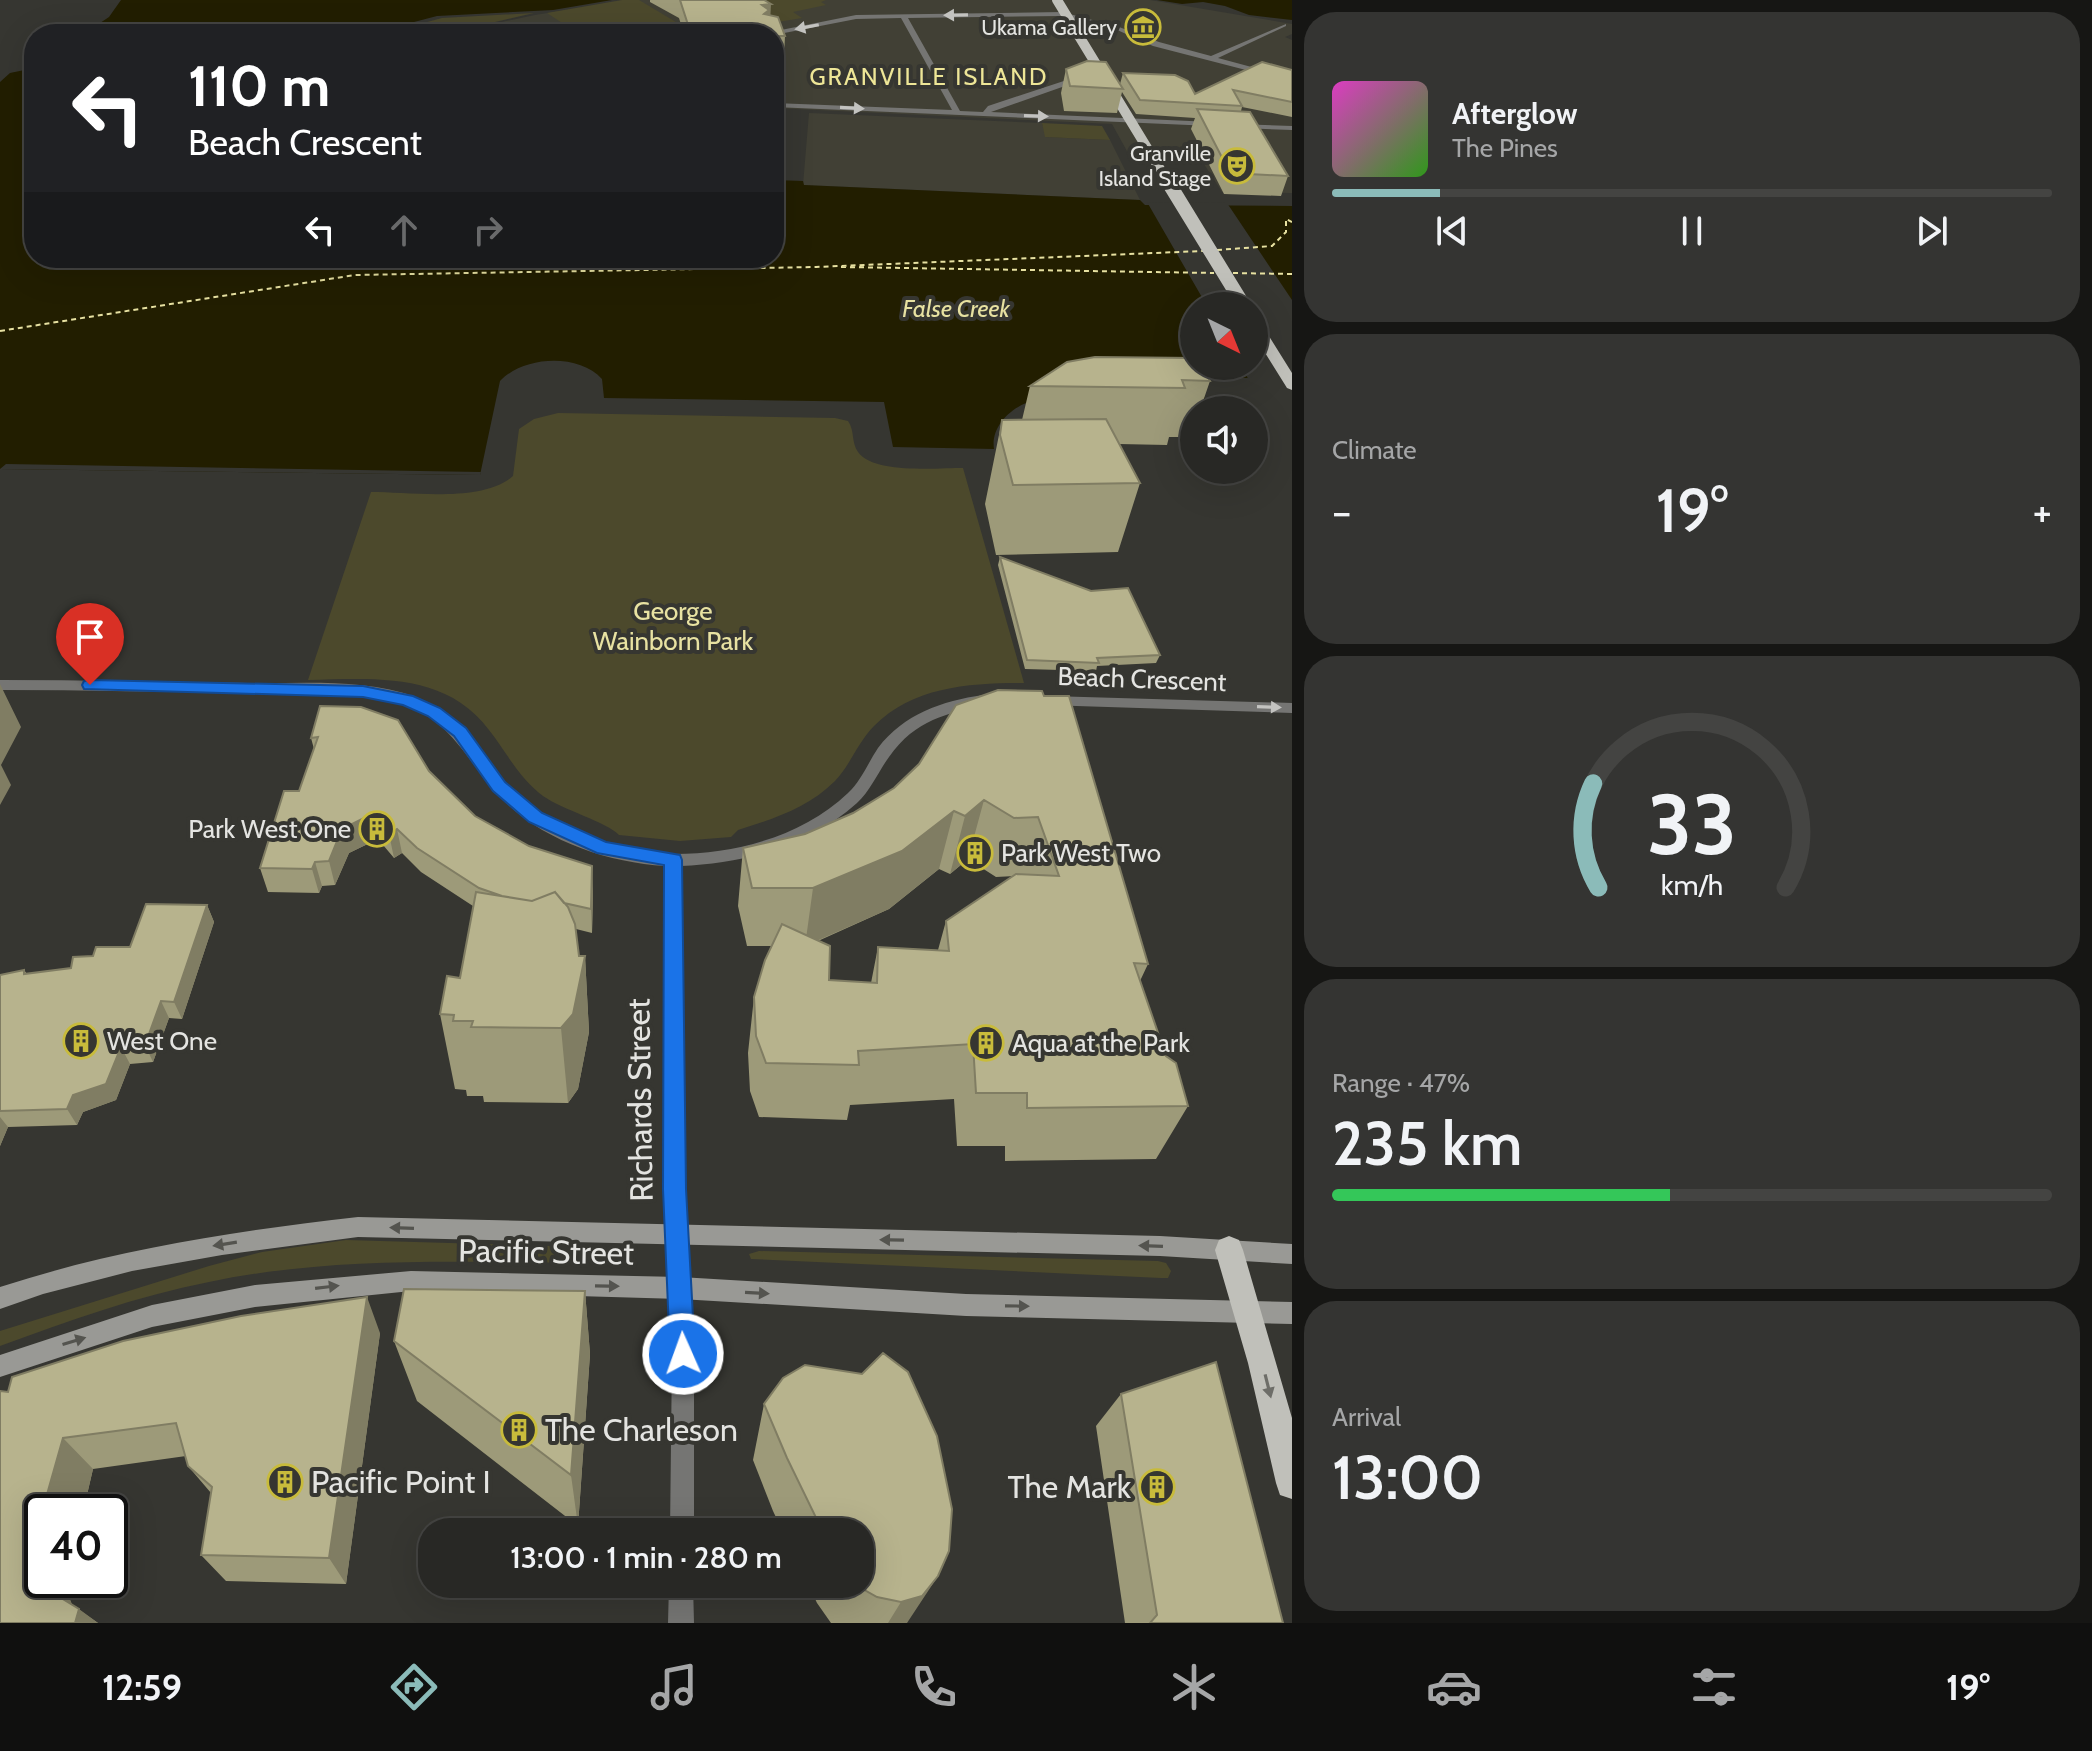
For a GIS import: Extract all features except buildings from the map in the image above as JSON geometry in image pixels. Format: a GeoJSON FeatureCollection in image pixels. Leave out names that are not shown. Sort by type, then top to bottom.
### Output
{"type":"FeatureCollection","features":[{"type":"Feature","properties":{"kind":"highway"},"geometry":{"type":"LineString","coordinates":[[1063,7],[1236,292]]}},
{"type":"Feature","properties":{"kind":"highway"},"geometry":{"type":"LineString","coordinates":[[1268,346],[1292,385]]}},
{"type":"Feature","properties":{"kind":"highway"},"geometry":{"type":"LineString","coordinates":[[1229,1250],[1292,1483]]}},
{"type":"Feature","properties":{"kind":"main road","name":"Pacific Street"},"geometry":{"type":"LineString","coordinates":[[0,1298],[152,1257],[271,1237],[358,1227],[1292,1254]]}},
{"type":"Feature","properties":{"kind":"main road","name":"Pacific Street"},"geometry":{"type":"LineString","coordinates":[[0,1366],[152,1316],[255,1296],[339,1285],[411,1281],[680,1288],[966,1305],[1292,1313]]}},
{"type":"Feature","properties":{"kind":"street"},"geometry":{"type":"LineString","coordinates":[[985,114],[991,108],[1068,84],[1100,66],[1063,7]]}},
{"type":"Feature","properties":{"kind":"street"},"geometry":{"type":"LineString","coordinates":[[784,31],[856,17],[1063,7],[1156,44],[1292,80]]}},
{"type":"Feature","properties":{"kind":"street"},"geometry":{"type":"LineString","coordinates":[[903,16],[958,114]]}},
{"type":"Feature","properties":{"kind":"street"},"geometry":{"type":"LineString","coordinates":[[1211,59],[1284,25]]}},
{"type":"Feature","properties":{"kind":"street"},"geometry":{"type":"LineString","coordinates":[[784,105],[1292,128]]}},
{"type":"Feature","properties":{"kind":"street"},"geometry":{"type":"LineString","coordinates":[[0,685],[312,689],[392,695],[422,705],[460,732],[499,786],[524,809],[553,828],[603,848],[673,860],[750,851],[814,825],[854,796],[895,738],[919,719],[954,704],[998,699]]}},
{"type":"Feature","properties":{"kind":"street","name":"Beach Crescent"},"geometry":{"type":"LineString","coordinates":[[1028,700],[1292,708]]}},
{"type":"Feature","properties":{"kind":"street","name":"Richards Street"},"geometry":{"type":"LineString","coordinates":[[673,860],[676,1235],[683,1354],[682,1518]]}},
{"type":"Feature","properties":{"kind":"street"},"geometry":{"type":"LineString","coordinates":[[681,1598],[681,1623]]}},
{"type":"Feature","properties":{"kind":"shaded area","name":"GRANVILLE ISLAND"},"geometry":{"type":"Polygon","coordinates":[[[633,0],[1150,0],[1292,24],[1292,34],[1285,37],[1292,40],[1292,193],[1222,192],[1202,161],[1132,160],[1112,124],[784,108],[784,24],[492,24],[633,0]]]}},
{"type":"Feature","properties":{"kind":"shaded area"},"geometry":{"type":"Polygon","coordinates":[[[809,113],[1042,123],[1046,137],[1110,140],[1140,200],[803,185],[809,113]]]}},
{"type":"Feature","properties":{"kind":"green space"},"geometry":{"type":"Polygon","coordinates":[[[639,0],[679,24],[564,24],[547,13],[639,0]]]}},
{"type":"Feature","properties":{"kind":"green space"},"geometry":{"type":"Polygon","coordinates":[[[727,0],[826,0],[821,2],[826,5],[793,12],[802,18],[766,24],[727,0]]]}},
{"type":"Feature","properties":{"kind":"green space"},"geometry":{"type":"Polygon","coordinates":[[[534,13],[487,24],[420,24],[442,18],[534,13]]]}},
{"type":"Feature","properties":{"kind":"green space"},"geometry":{"type":"Polygon","coordinates":[[[1042,123],[1102,126],[1110,140],[1045,137],[1042,123]]]}},
{"type":"Feature","properties":{"kind":"green space","name":"George Wainborn Park"},"geometry":{"type":"Polygon","coordinates":[[[558,413],[835,418],[848,421],[858,452],[877,464],[906,468],[963,468],[1024,683],[964,686],[907,702],[874,726],[835,781],[802,805],[738,830],[731,837],[680,841],[619,835],[605,825],[543,796],[520,773],[489,730],[471,711],[451,697],[406,682],[308,680],[371,492],[465,493],[500,484],[513,476],[519,429],[534,419],[558,413]]]}},
{"type":"Feature","properties":{"kind":"green space"},"geometry":{"type":"Polygon","coordinates":[[[346,1240],[587,1247],[591,1250],[592,1259],[585,1263],[349,1264],[255,1274],[129,1302],[0,1346],[0,1331],[209,1266],[262,1252],[346,1240]]]}},
{"type":"Feature","properties":{"kind":"green space"},"geometry":{"type":"Polygon","coordinates":[[[759,1251],[1158,1261],[1166,1263],[1171,1271],[1168,1278],[1161,1278],[751,1259],[749,1254],[759,1251]]]}},
{"type":"Feature","properties":{"kind":"water"},"geometry":{"type":"Polygon","coordinates":[[[121,0],[612,0],[553,10],[437,16],[406,24],[98,24],[109,17],[121,0]]]}},
{"type":"Feature","properties":{"kind":"water"},"geometry":{"type":"Polygon","coordinates":[[[1157,0],[1292,0],[1292,20],[1249,15],[1203,2],[1182,4],[1157,0]]]}},
{"type":"Feature","properties":{"kind":"water","name":"False Creek"},"geometry":{"type":"Polygon","coordinates":[[[24,70],[24,268],[784,268],[784,180],[803,181],[804,185],[1140,200],[1145,205],[1292,206],[1292,378],[1268,378],[1268,292],[1180,292],[1180,380],[1197,380],[1204,396],[1057,396],[1030,401],[1000,423],[994,449],[893,447],[884,402],[604,398],[602,379],[592,371],[579,365],[551,361],[523,366],[500,381],[480,475],[0,469],[0,82],[10,73],[24,70]]]}},
{"type":"Feature","properties":{"kind":"pier"},"geometry":{"type":"Polygon","coordinates":[[[1147,202],[1227,203],[1292,300],[1292,382],[1249,380],[1268,380],[1268,292],[1199,292],[1147,202]]]}},
{"type":"Feature","properties":{"kind":"pier"},"geometry":{"type":"Polygon","coordinates":[[[6,464],[481,472],[480,475],[0,469],[6,464]]]}},
{"type":"Feature","properties":{"kind":"ferry route"},"geometry":{"type":"LineString","coordinates":[[1217,250],[1272,246],[1286,232],[1286,219],[1292,222]]}},
{"type":"Feature","properties":{"kind":"ferry route"},"geometry":{"type":"LineString","coordinates":[[784,268],[1203,251]]}},
{"type":"Feature","properties":{"kind":"ferry route"},"geometry":{"type":"LineString","coordinates":[[841,267],[1214,273]]}},
{"type":"Feature","properties":{"kind":"ferry route"},"geometry":{"type":"LineString","coordinates":[[0,331],[355,275],[758,268]]}},
{"type":"Feature","properties":{"kind":"ferry route"},"geometry":{"type":"LineString","coordinates":[[1233,273],[1292,274]]}},
{"type":"Feature","properties":{"kind":"place","name":"Ukama Gallery"},"geometry":{"type":"Point","coordinates":[1143,27]}},
{"type":"Feature","properties":{"kind":"place","name":"Granville Island Stage"},"geometry":{"type":"Point","coordinates":[1237,166]}},
{"type":"Feature","properties":{"kind":"place","name":"Park West One"},"geometry":{"type":"Point","coordinates":[377,829]}},
{"type":"Feature","properties":{"kind":"place","name":"Park West Two"},"geometry":{"type":"Point","coordinates":[975,853]}},
{"type":"Feature","properties":{"kind":"place","name":"West One"},"geometry":{"type":"Point","coordinates":[81,1041]}},
{"type":"Feature","properties":{"kind":"place","name":"Aqua at the Park"},"geometry":{"type":"Point","coordinates":[986,1043]}},
{"type":"Feature","properties":{"kind":"place","name":"The Charleson"},"geometry":{"type":"Point","coordinates":[519,1430]}},
{"type":"Feature","properties":{"kind":"place","name":"Pacific Point I"},"geometry":{"type":"Point","coordinates":[285,1482]}},
{"type":"Feature","properties":{"kind":"place","name":"The Mark"},"geometry":{"type":"Point","coordinates":[1157,1487]}},
{"type":"Feature","properties":{"kind":"district","name":"GRANVILLE ISLAND"},"geometry":{"type":"Point","coordinates":[929,77]}},
{"type":"Feature","properties":{"kind":"route"},"geometry":{"type":"LineString","coordinates":[[90,685],[312,689],[392,695],[422,705],[445,719],[473,747],[499,786],[524,809],[553,828],[603,848],[673,860],[674,1189],[683,1354]]}}]}
